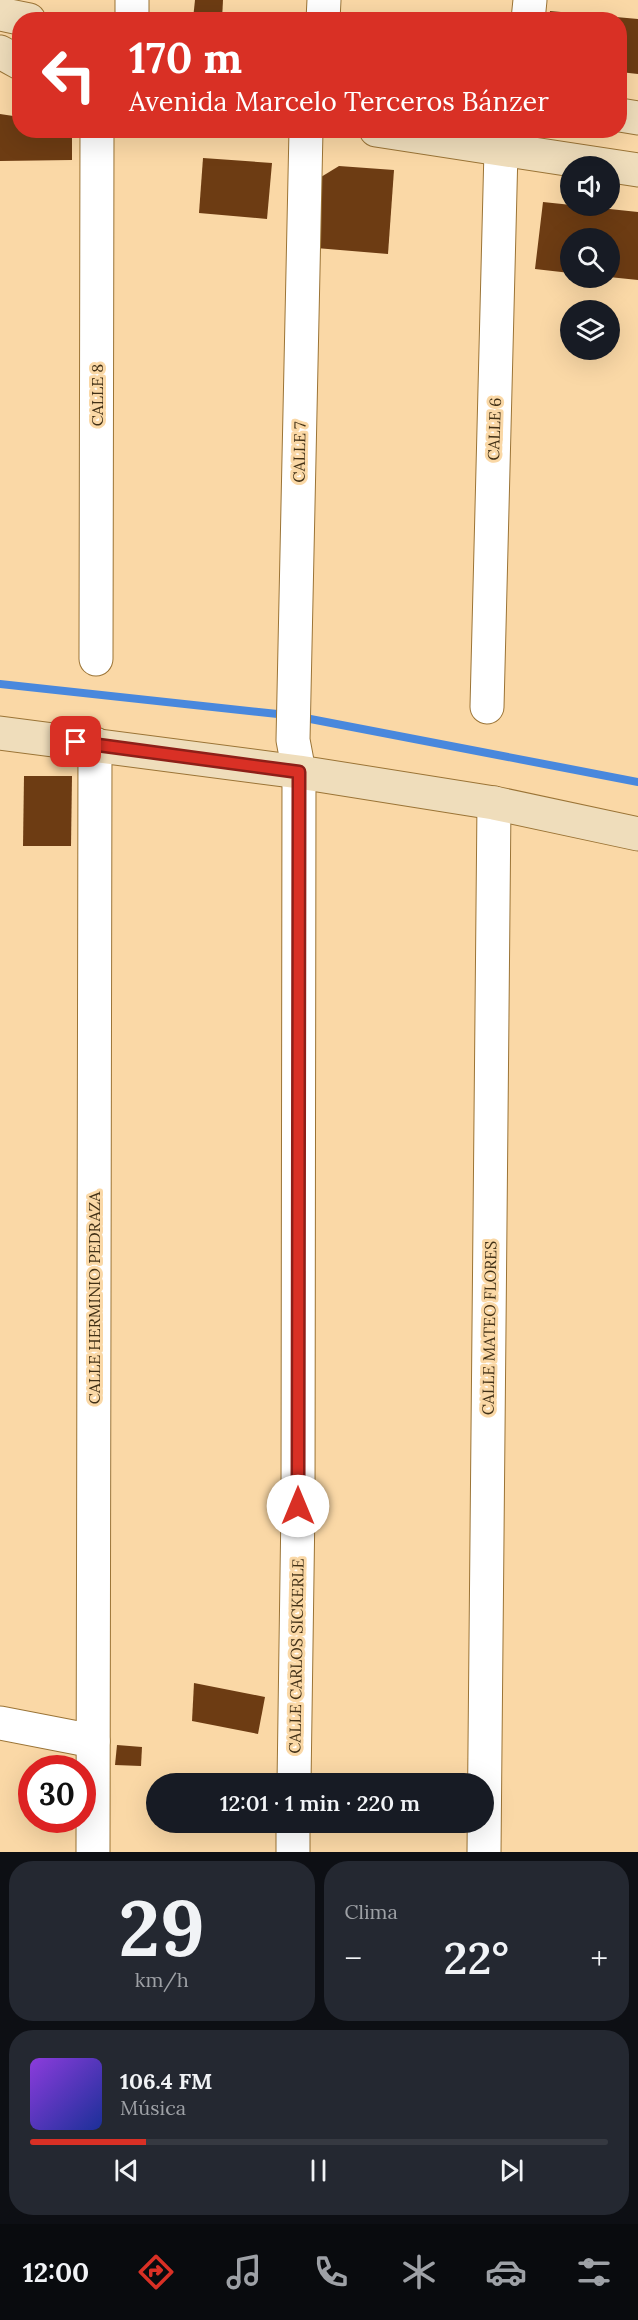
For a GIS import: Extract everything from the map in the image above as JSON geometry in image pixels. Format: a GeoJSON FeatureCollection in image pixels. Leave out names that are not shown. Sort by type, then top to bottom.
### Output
{"type":"FeatureCollection","features":[{"type":"Feature","properties":{"kind":"street","name":"CALLE 8"},"geometry":{"type":"LineString","coordinates":[[96,659],[97,138]]}},
{"type":"Feature","properties":{"kind":"street","name":"CALLE 7"},"geometry":{"type":"LineString","coordinates":[[299,772],[293,740],[306,138]]}},
{"type":"Feature","properties":{"kind":"street"},"geometry":{"type":"LineString","coordinates":[[426,138],[638,170]]}},
{"type":"Feature","properties":{"kind":"street","name":"CALLE 6"},"geometry":{"type":"LineString","coordinates":[[487,707],[501,150]]}},
{"type":"Feature","properties":{"kind":"street"},"geometry":{"type":"LineString","coordinates":[[0,734],[95,744],[299,772],[494,803],[638,834]]}},
{"type":"Feature","properties":{"kind":"street","name":"CALLE HERMINIO PEDRAZA"},"geometry":{"type":"LineString","coordinates":[[93,1852],[95,744]]}},
{"type":"Feature","properties":{"kind":"street","name":"CALLE CARLOS SICKERLE"},"geometry":{"type":"LineString","coordinates":[[294,1773],[298,1506],[299,772]]}},
{"type":"Feature","properties":{"kind":"street","name":"CALLE MATEO FLORES"},"geometry":{"type":"LineString","coordinates":[[484,1852],[494,803]]}},
{"type":"Feature","properties":{"kind":"street"},"geometry":{"type":"LineString","coordinates":[[0,1722],[93,1741]]}},
{"type":"Feature","properties":{"kind":"street"},"geometry":{"type":"LineString","coordinates":[[293,1833],[293,1852]]}},
{"type":"Feature","properties":{"kind":"building"},"geometry":{"type":"Polygon","coordinates":[[[195,0],[223,0],[222,12],[194,12],[195,0]]]}},
{"type":"Feature","properties":{"kind":"building"},"geometry":{"type":"Polygon","coordinates":[[[627,18],[638,19],[638,74],[627,73],[627,18]]]}},
{"type":"Feature","properties":{"kind":"building"},"geometry":{"type":"Polygon","coordinates":[[[0,114],[12,116],[12,138],[72,138],[72,160],[0,161],[0,114]]]}},
{"type":"Feature","properties":{"kind":"building"},"geometry":{"type":"Polygon","coordinates":[[[203,158],[272,163],[267,219],[199,213],[203,158]]]}},
{"type":"Feature","properties":{"kind":"building"},"geometry":{"type":"Polygon","coordinates":[[[339,166],[394,170],[388,254],[316,248],[321,177],[339,166]]]}},
{"type":"Feature","properties":{"kind":"building"},"geometry":{"type":"Polygon","coordinates":[[[543,202],[560,204],[560,216],[620,216],[620,210],[638,212],[638,280],[620,278],[620,228],[560,228],[560,272],[535,269],[543,202]]]}},
{"type":"Feature","properties":{"kind":"building"},"geometry":{"type":"Polygon","coordinates":[[[24,776],[72,776],[71,846],[23,846],[24,776]]]}},
{"type":"Feature","properties":{"kind":"building"},"geometry":{"type":"Polygon","coordinates":[[[194,1683],[265,1697],[258,1734],[192,1721],[194,1683]]]}},
{"type":"Feature","properties":{"kind":"building"},"geometry":{"type":"Polygon","coordinates":[[[117,1745],[142,1747],[141,1766],[115,1765],[117,1745]]]}},
{"type":"Feature","properties":{"kind":"waterway"},"geometry":{"type":"LineString","coordinates":[[0,684],[287,715]]}},
{"type":"Feature","properties":{"kind":"waterway"},"geometry":{"type":"LineString","coordinates":[[300,717],[638,782]]}},
{"type":"Feature","properties":{"kind":"route"},"geometry":{"type":"LineString","coordinates":[[76,742],[299,772],[298,1506]]}}]}
